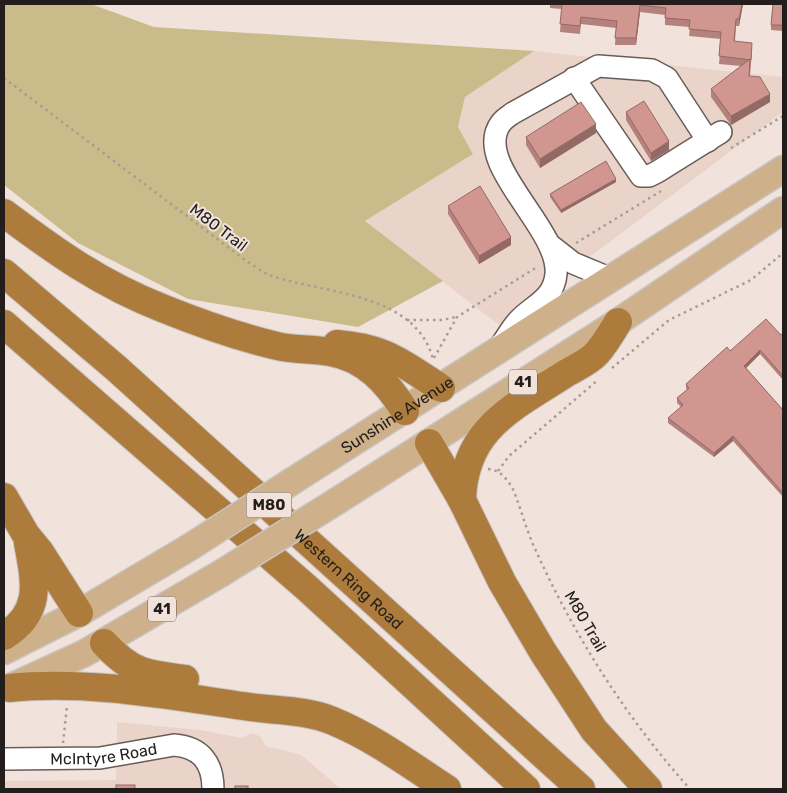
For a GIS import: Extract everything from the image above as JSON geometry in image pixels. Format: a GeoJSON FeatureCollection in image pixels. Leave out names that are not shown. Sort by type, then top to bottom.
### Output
{"type":"FeatureCollection","features":[{"type":"Feature","properties":{"kind":"highway"},"geometry":{"type":"LineString","coordinates":[[4,213],[74,265],[97,278],[162,308],[224,330],[279,346],[332,352],[349,358],[377,374],[405,410]]}},
{"type":"Feature","properties":{"kind":"highway","name":"Western Ring Road"},"geometry":{"type":"LineString","coordinates":[[4,273],[116,368],[580,789]]}},
{"type":"Feature","properties":{"kind":"highway"},"geometry":{"type":"LineString","coordinates":[[462,500],[463,478],[468,459],[488,429],[513,408],[596,354],[618,322]]}},
{"type":"Feature","properties":{"kind":"highway","name":"M80"},"geometry":{"type":"LineString","coordinates":[[4,324],[307,588],[526,789]]}},
{"type":"Feature","properties":{"kind":"highway"},"geometry":{"type":"LineString","coordinates":[[224,330],[352,345],[378,350],[400,361],[441,388]]}},
{"type":"Feature","properties":{"kind":"highway"},"geometry":{"type":"LineString","coordinates":[[429,443],[462,500],[502,582],[543,652],[594,730],[648,789]]}},
{"type":"Feature","properties":{"kind":"highway"},"geometry":{"type":"LineString","coordinates":[[4,497],[26,535],[40,552],[79,613]]}},
{"type":"Feature","properties":{"kind":"highway"},"geometry":{"type":"LineString","coordinates":[[4,636],[21,623],[32,604],[34,579],[26,535]]}},
{"type":"Feature","properties":{"kind":"highway"},"geometry":{"type":"LineString","coordinates":[[104,642],[124,663],[144,673],[248,688],[293,710]]}},
{"type":"Feature","properties":{"kind":"highway"},"geometry":{"type":"LineString","coordinates":[[6,689],[39,685],[69,686],[200,698],[244,707],[293,710],[332,720],[376,742],[447,789]]}},
{"type":"Feature","properties":{"kind":"main road"},"geometry":{"type":"LineString","coordinates":[[739,195],[783,151]]}},
{"type":"Feature","properties":{"kind":"main road","name":"Sunshine Avenue"},"geometry":{"type":"LineString","coordinates":[[4,651],[79,613],[190,547],[441,388],[739,195],[783,169]]}},
{"type":"Feature","properties":{"kind":"main road","name":"41"},"geometry":{"type":"LineString","coordinates":[[6,689],[104,642],[220,574],[618,322],[783,210]]}},
{"type":"Feature","properties":{"kind":"main road"},"geometry":{"type":"LineString","coordinates":[[405,410],[429,443]]}},
{"type":"Feature","properties":{"kind":"main road"},"geometry":{"type":"LineString","coordinates":[[79,613],[104,642]]}},
{"type":"Feature","properties":{"kind":"street"},"geometry":{"type":"LineString","coordinates":[[496,352],[519,320],[548,297],[556,276],[556,263],[550,245],[499,163],[494,147],[495,135],[501,122],[513,113],[574,78],[598,66],[652,70],[666,78],[718,142],[649,176],[641,176],[574,78]]}},
{"type":"Feature","properties":{"kind":"street"},"geometry":{"type":"LineString","coordinates":[[550,245],[587,270],[609,278]]}},
{"type":"Feature","properties":{"kind":"street","name":"McIntyre Road"},"geometry":{"type":"LineString","coordinates":[[4,759],[61,759],[122,755],[174,745],[184,746],[201,753],[211,770],[213,789]]}},
{"type":"Feature","properties":{"kind":"path","name":"M80 Trail"},"geometry":{"type":"LineString","coordinates":[[4,78],[245,260],[270,276],[368,299],[406,320],[426,340],[433,359],[457,317]]}},
{"type":"Feature","properties":{"kind":"path"},"geometry":{"type":"LineString","coordinates":[[718,142],[783,116]]}},
{"type":"Feature","properties":{"kind":"path"},"geometry":{"type":"LineString","coordinates":[[574,244],[666,188]]}},
{"type":"Feature","properties":{"kind":"path"},"geometry":{"type":"LineString","coordinates":[[606,374],[669,320],[751,280],[783,253]]}},
{"type":"Feature","properties":{"kind":"path"},"geometry":{"type":"LineString","coordinates":[[406,320],[442,320],[457,317],[541,265]]}},
{"type":"Feature","properties":{"kind":"path"},"geometry":{"type":"LineString","coordinates":[[480,468],[498,471],[509,456],[599,380]]}},
{"type":"Feature","properties":{"kind":"path","name":"M80 Trail"},"geometry":{"type":"LineString","coordinates":[[498,471],[512,487],[534,548],[581,636],[643,733],[690,789]]}},
{"type":"Feature","properties":{"kind":"path"},"geometry":{"type":"LineString","coordinates":[[61,759],[69,686]]}},
{"type":"Feature","properties":{"kind":"shaded area"},"geometry":{"type":"Polygon","coordinates":[[[4,4],[91,4],[154,27],[534,51],[465,97],[458,127],[473,154],[365,221],[443,281],[358,327],[188,299],[78,243],[4,185],[4,4]]]}},
{"type":"Feature","properties":{"kind":"shaded area"},"geometry":{"type":"Polygon","coordinates":[[[534,51],[783,77],[783,112],[499,325],[364,221],[473,154],[458,127],[465,97],[534,51]]]}},
{"type":"Feature","properties":{"kind":"shaded area"},"geometry":{"type":"Polygon","coordinates":[[[117,722],[200,730],[242,738],[251,733],[260,736],[266,746],[301,755],[341,789],[4,789],[4,781],[116,780],[117,722]]]}},
{"type":"Feature","properties":{"kind":"building"},"geometry":{"type":"Polygon","coordinates":[[[562,4],[742,4],[739,19],[736,19],[734,41],[752,43],[751,60],[719,56],[721,32],[689,29],[690,20],[665,18],[666,8],[640,5],[636,38],[615,38],[617,21],[581,17],[580,26],[560,24],[562,4]]]}},
{"type":"Feature","properties":{"kind":"building"},"geometry":{"type":"Polygon","coordinates":[[[773,4],[783,4],[783,25],[771,25],[773,4]]]}},
{"type":"Feature","properties":{"kind":"building"},"geometry":{"type":"Polygon","coordinates":[[[750,59],[749,76],[760,77],[770,94],[731,116],[711,89],[750,59]]]}},
{"type":"Feature","properties":{"kind":"building"},"geometry":{"type":"Polygon","coordinates":[[[644,101],[669,141],[651,153],[626,112],[644,101]]]}},
{"type":"Feature","properties":{"kind":"building"},"geometry":{"type":"Polygon","coordinates":[[[581,102],[596,124],[540,159],[526,137],[581,102]]]}},
{"type":"Feature","properties":{"kind":"building"},"geometry":{"type":"Polygon","coordinates":[[[606,161],[616,179],[561,210],[550,194],[606,161]]]}},
{"type":"Feature","properties":{"kind":"building"},"geometry":{"type":"Polygon","coordinates":[[[480,186],[511,237],[479,256],[448,206],[480,186]]]}},
{"type":"Feature","properties":{"kind":"building"},"geometry":{"type":"Polygon","coordinates":[[[766,319],[781,335],[783,333],[783,376],[760,350],[744,366],[783,410],[783,493],[733,436],[714,453],[668,418],[683,405],[677,398],[689,388],[686,384],[727,347],[730,351],[766,319]]]}},
{"type":"Feature","properties":{"kind":"building"},"geometry":{"type":"Polygon","coordinates":[[[116,785],[135,785],[135,789],[116,789],[116,785]]]}},
{"type":"Feature","properties":{"kind":"building"},"geometry":{"type":"Polygon","coordinates":[[[235,786],[248,786],[248,789],[235,789],[235,786]]]}}]}
